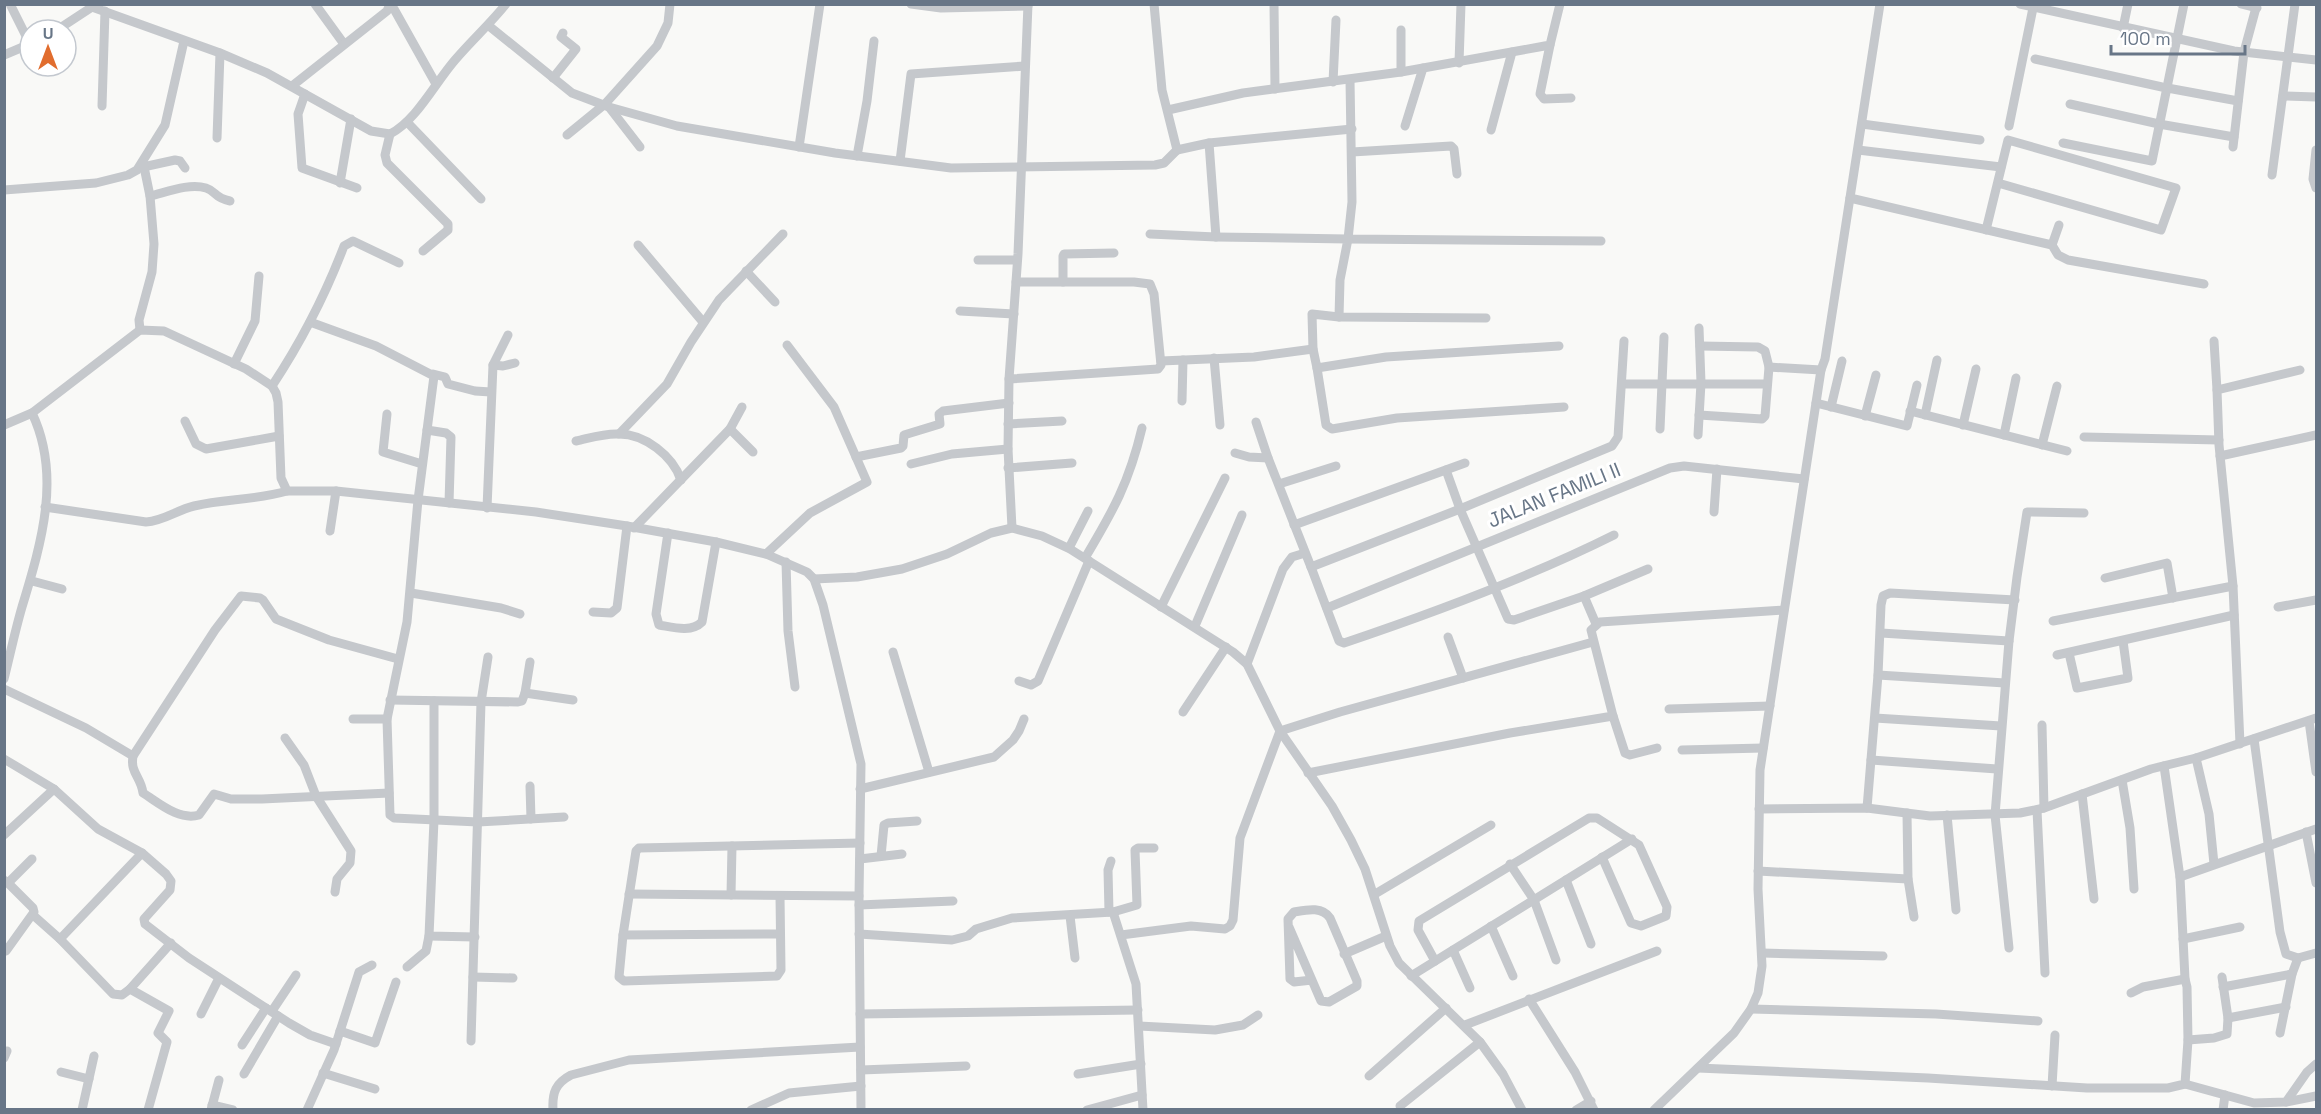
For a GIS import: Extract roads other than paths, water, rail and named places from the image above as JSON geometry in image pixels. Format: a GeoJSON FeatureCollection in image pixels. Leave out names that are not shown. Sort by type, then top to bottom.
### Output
{"type":"FeatureCollection","features":[{"type":"Feature","properties":{"kind":"street"},"geometry":{"type":"LineString","coordinates":[[10,4],[18,20]]}},
{"type":"Feature","properties":{"kind":"street"},"geometry":{"type":"LineString","coordinates":[[315,4],[344,44]]}},
{"type":"Feature","properties":{"kind":"street"},"geometry":{"type":"LineString","coordinates":[[423,251],[448,231],[448,224],[387,163],[385,155],[390,134],[407,122],[456,59],[489,26],[506,4]]}},
{"type":"Feature","properties":{"kind":"street"},"geometry":{"type":"LineString","coordinates":[[567,135],[607,106],[657,46],[668,23],[670,4]]}},
{"type":"Feature","properties":{"kind":"street"},"geometry":{"type":"LineString","coordinates":[[799,147],[820,4]]}},
{"type":"Feature","properties":{"kind":"street"},"geometry":{"type":"LineString","coordinates":[[911,4],[941,8],[1028,5],[1022,168],[1009,379],[1008,468],[1012,528]]}},
{"type":"Feature","properties":{"kind":"street"},"geometry":{"type":"LineString","coordinates":[[1154,4],[1159,70],[1177,150]]}},
{"type":"Feature","properties":{"kind":"street"},"geometry":{"type":"LineString","coordinates":[[1274,4],[1275,89]]}},
{"type":"Feature","properties":{"kind":"street"},"geometry":{"type":"LineString","coordinates":[[1459,63],[1461,4]]}},
{"type":"Feature","properties":{"kind":"street"},"geometry":{"type":"LineString","coordinates":[[1560,4],[1540,94],[1544,99],[1571,98]]}},
{"type":"Feature","properties":{"kind":"street"},"geometry":{"type":"LineString","coordinates":[[1654,1110],[1663,1106],[1734,1032],[1751,1009],[1758,993],[1762,953],[1758,871],[1759,788],[1763,748],[1880,4]]}},
{"type":"Feature","properties":{"kind":"street"},"geometry":{"type":"LineString","coordinates":[[2020,4],[2123,28],[2244,52],[2316,60]]}},
{"type":"Feature","properties":{"kind":"street"},"geometry":{"type":"LineString","coordinates":[[2123,28],[2128,4]]}},
{"type":"Feature","properties":{"kind":"street"},"geometry":{"type":"LineString","coordinates":[[2063,143],[2152,161],[2184,4]]}},
{"type":"Feature","properties":{"kind":"street"},"geometry":{"type":"LineString","coordinates":[[2233,147],[2244,52],[2257,6],[2241,4]]}},
{"type":"Feature","properties":{"kind":"street"},"geometry":{"type":"LineString","coordinates":[[2272,175],[2295,4]]}},
{"type":"Feature","properties":{"kind":"street"},"geometry":{"type":"LineString","coordinates":[[74,18],[92,6],[220,53],[292,87],[371,131],[390,134]]}},
{"type":"Feature","properties":{"kind":"street"},"geometry":{"type":"LineString","coordinates":[[292,87],[393,6],[436,84]]}},
{"type":"Feature","properties":{"kind":"street"},"geometry":{"type":"LineString","coordinates":[[2009,126],[2033,8]]}},
{"type":"Feature","properties":{"kind":"street"},"geometry":{"type":"LineString","coordinates":[[102,106],[105,12]]}},
{"type":"Feature","properties":{"kind":"street"},"geometry":{"type":"LineString","coordinates":[[1333,82],[1336,20]]}},
{"type":"Feature","properties":{"kind":"street"},"geometry":{"type":"LineString","coordinates":[[489,26],[572,93],[607,106],[676,126],[857,156],[951,168],[1155,165],[1164,163],[1177,150],[1209,143],[1352,129]]}},
{"type":"Feature","properties":{"kind":"street"},"geometry":{"type":"LineString","coordinates":[[1401,30],[1401,72]]}},
{"type":"Feature","properties":{"kind":"street"},"geometry":{"type":"LineString","coordinates":[[553,78],[576,49],[561,37],[563,33]]}},
{"type":"Feature","properties":{"kind":"street"},"geometry":{"type":"LineString","coordinates":[[4,190],[96,183],[128,175],[137,170],[143,164],[165,125],[184,41]]}},
{"type":"Feature","properties":{"kind":"street"},"geometry":{"type":"LineString","coordinates":[[857,156],[867,101],[874,41]]}},
{"type":"Feature","properties":{"kind":"street"},"geometry":{"type":"LineString","coordinates":[[1168,110],[1243,93],[1350,80],[1459,63],[1550,45]]}},
{"type":"Feature","properties":{"kind":"street"},"geometry":{"type":"LineString","coordinates":[[4,55],[18,49]]}},
{"type":"Feature","properties":{"kind":"street"},"geometry":{"type":"LineString","coordinates":[[1491,130],[1512,52]]}},
{"type":"Feature","properties":{"kind":"street"},"geometry":{"type":"LineString","coordinates":[[217,138],[220,53]]}},
{"type":"Feature","properties":{"kind":"street"},"geometry":{"type":"LineString","coordinates":[[2036,58],[2238,101]]}},
{"type":"Feature","properties":{"kind":"street"},"geometry":{"type":"LineString","coordinates":[[900,161],[912,74],[1025,66]]}},
{"type":"Feature","properties":{"kind":"street"},"geometry":{"type":"LineString","coordinates":[[1405,126],[1423,68]]}},
{"type":"Feature","properties":{"kind":"street"},"geometry":{"type":"LineString","coordinates":[[1339,317],[1340,280],[1352,202],[1350,80]]}},
{"type":"Feature","properties":{"kind":"street"},"geometry":{"type":"LineString","coordinates":[[305,94],[298,114],[302,168],[357,188]]}},
{"type":"Feature","properties":{"kind":"street"},"geometry":{"type":"LineString","coordinates":[[2283,96],[2316,98]]}},
{"type":"Feature","properties":{"kind":"street"},"geometry":{"type":"LineString","coordinates":[[2070,104],[2159,124],[2234,137]]}},
{"type":"Feature","properties":{"kind":"street"},"geometry":{"type":"LineString","coordinates":[[607,106],[640,147]]}},
{"type":"Feature","properties":{"kind":"street"},"geometry":{"type":"LineString","coordinates":[[340,183],[351,119]]}},
{"type":"Feature","properties":{"kind":"street"},"geometry":{"type":"LineString","coordinates":[[407,122],[481,199]]}},
{"type":"Feature","properties":{"kind":"street"},"geometry":{"type":"LineString","coordinates":[[1862,124],[1980,140]]}},
{"type":"Feature","properties":{"kind":"street"},"geometry":{"type":"LineString","coordinates":[[1986,230],[2008,140],[2176,188],[2161,230],[1998,183]]}},
{"type":"Feature","properties":{"kind":"street"},"geometry":{"type":"LineString","coordinates":[[1209,143],[1216,237]]}},
{"type":"Feature","properties":{"kind":"street"},"geometry":{"type":"LineString","coordinates":[[1352,152],[1451,146],[1454,149],[1457,174]]}},
{"type":"Feature","properties":{"kind":"street"},"geometry":{"type":"LineString","coordinates":[[1858,150],[2001,167]]}},
{"type":"Feature","properties":{"kind":"street"},"geometry":{"type":"LineString","coordinates":[[2316,150],[2313,179],[2316,189]]}},
{"type":"Feature","properties":{"kind":"street"},"geometry":{"type":"LineString","coordinates":[[143,164],[175,160],[180,161],[185,168]]}},
{"type":"Feature","properties":{"kind":"street"},"geometry":{"type":"LineString","coordinates":[[140,330],[139,321],[153,262],[154,244],[150,196],[143,164]]}},
{"type":"Feature","properties":{"kind":"street"},"geometry":{"type":"LineString","coordinates":[[150,196],[199,187],[210,190],[221,200],[230,201]]}},
{"type":"Feature","properties":{"kind":"street"},"geometry":{"type":"LineString","coordinates":[[1850,198],[2052,246],[2058,255],[2068,260],[2204,284]]}},
{"type":"Feature","properties":{"kind":"street"},"geometry":{"type":"LineString","coordinates":[[2052,246],[2059,225]]}},
{"type":"Feature","properties":{"kind":"street"},"geometry":{"type":"LineString","coordinates":[[619,434],[667,384],[703,322],[719,300],[783,234]]}},
{"type":"Feature","properties":{"kind":"street"},"geometry":{"type":"LineString","coordinates":[[1150,234],[1216,237],[1601,241]]}},
{"type":"Feature","properties":{"kind":"street"},"geometry":{"type":"LineString","coordinates":[[272,386],[297,349],[332,277],[344,246],[348,242],[353,241],[399,263]]}},
{"type":"Feature","properties":{"kind":"street"},"geometry":{"type":"LineString","coordinates":[[638,245],[703,322]]}},
{"type":"Feature","properties":{"kind":"street"},"geometry":{"type":"LineString","coordinates":[[1063,282],[1064,254],[1114,253]]}},
{"type":"Feature","properties":{"kind":"street"},"geometry":{"type":"LineString","coordinates":[[978,260],[1017,260]]}},
{"type":"Feature","properties":{"kind":"street"},"geometry":{"type":"LineString","coordinates":[[746,271],[775,302]]}},
{"type":"Feature","properties":{"kind":"street"},"geometry":{"type":"LineString","coordinates":[[234,364],[255,321],[259,276]]}},
{"type":"Feature","properties":{"kind":"street"},"geometry":{"type":"LineString","coordinates":[[1009,379],[1158,369],[1161,361],[1154,294],[1150,284],[1016,282]]}},
{"type":"Feature","properties":{"kind":"street"},"geometry":{"type":"LineString","coordinates":[[960,311],[1014,314]]}},
{"type":"Feature","properties":{"kind":"street"},"geometry":{"type":"LineString","coordinates":[[1486,318],[1339,317],[1312,314],[1313,349],[1326,425],[1332,429],[1396,418],[1564,407]]}},
{"type":"Feature","properties":{"kind":"street"},"geometry":{"type":"LineString","coordinates":[[310,322],[376,346],[433,374],[445,377],[448,384],[475,391],[491,392]]}},
{"type":"Feature","properties":{"kind":"street"},"geometry":{"type":"LineString","coordinates":[[1698,435],[1701,382],[1699,328]]}},
{"type":"Feature","properties":{"kind":"street"},"geometry":{"type":"LineString","coordinates":[[4,425],[32,413],[140,330],[164,331],[259,376],[272,386],[276,393],[281,478],[287,491]]}},
{"type":"Feature","properties":{"kind":"street"},"geometry":{"type":"LineString","coordinates":[[487,508],[493,365],[507,336]]}},
{"type":"Feature","properties":{"kind":"street"},"geometry":{"type":"LineString","coordinates":[[1660,429],[1664,337]]}},
{"type":"Feature","properties":{"kind":"street"},"geometry":{"type":"LineString","coordinates":[[1311,567],[1612,446],[1618,437],[1624,341]]}},
{"type":"Feature","properties":{"kind":"street"},"geometry":{"type":"LineString","coordinates":[[2214,341],[2220,456],[2233,586],[2240,744]]}},
{"type":"Feature","properties":{"kind":"street"},"geometry":{"type":"LineString","coordinates":[[766,554],[810,513],[866,484],[867,480],[834,407],[787,345]]}},
{"type":"Feature","properties":{"kind":"street"},"geometry":{"type":"LineString","coordinates":[[1317,368],[1386,357],[1559,346]]}},
{"type":"Feature","properties":{"kind":"street"},"geometry":{"type":"LineString","coordinates":[[1699,415],[1762,419],[1765,416],[1768,367],[1765,351],[1758,347],[1700,346]]}},
{"type":"Feature","properties":{"kind":"street"},"geometry":{"type":"LineString","coordinates":[[1161,361],[1254,357],[1313,349]]}},
{"type":"Feature","properties":{"kind":"street"},"geometry":{"type":"LineString","coordinates":[[1214,358],[1220,425]]}},
{"type":"Feature","properties":{"kind":"street"},"geometry":{"type":"LineString","coordinates":[[1182,401],[1183,360]]}},
{"type":"Feature","properties":{"kind":"street"},"geometry":{"type":"LineString","coordinates":[[1925,415],[1937,360]]}},
{"type":"Feature","properties":{"kind":"street"},"geometry":{"type":"LineString","coordinates":[[1830,407],[1842,361]]}},
{"type":"Feature","properties":{"kind":"street"},"geometry":{"type":"LineString","coordinates":[[493,365],[503,366],[515,363]]}},
{"type":"Feature","properties":{"kind":"street"},"geometry":{"type":"LineString","coordinates":[[1768,367],[1821,370]]}},
{"type":"Feature","properties":{"kind":"street"},"geometry":{"type":"LineString","coordinates":[[1964,425],[1976,369]]}},
{"type":"Feature","properties":{"kind":"street"},"geometry":{"type":"LineString","coordinates":[[2217,390],[2300,370]]}},
{"type":"Feature","properties":{"kind":"street"},"geometry":{"type":"LineString","coordinates":[[433,374],[435,381],[418,500],[411,593],[387,719],[391,817],[478,822],[564,817]]}},
{"type":"Feature","properties":{"kind":"street"},"geometry":{"type":"LineString","coordinates":[[1865,416],[1876,375]]}},
{"type":"Feature","properties":{"kind":"street"},"geometry":{"type":"LineString","coordinates":[[2004,435],[2016,378]]}},
{"type":"Feature","properties":{"kind":"street"},"geometry":{"type":"LineString","coordinates":[[1622,384],[1701,382],[1767,384]]}},
{"type":"Feature","properties":{"kind":"street"},"geometry":{"type":"LineString","coordinates":[[1816,403],[1907,426],[1917,385]]}},
{"type":"Feature","properties":{"kind":"street"},"geometry":{"type":"LineString","coordinates":[[2042,445],[2057,386]]}},
{"type":"Feature","properties":{"kind":"street"},"geometry":{"type":"LineString","coordinates":[[856,457],[901,448],[904,435],[940,424],[939,414],[943,411],[1009,403]]}},
{"type":"Feature","properties":{"kind":"street"},"geometry":{"type":"LineString","coordinates":[[593,612],[611,613],[617,608],[631,527],[730,429],[742,407]]}},
{"type":"Feature","properties":{"kind":"street"},"geometry":{"type":"LineString","coordinates":[[1910,411],[2067,451]]}},
{"type":"Feature","properties":{"kind":"street"},"geometry":{"type":"LineString","coordinates":[[4,679],[22,607],[32,581],[45,507],[47,476],[45,448],[32,413]]}},
{"type":"Feature","properties":{"kind":"street"},"geometry":{"type":"LineString","coordinates":[[387,414],[382,452],[423,464]]}},
{"type":"Feature","properties":{"kind":"street"},"geometry":{"type":"LineString","coordinates":[[185,421],[196,444],[206,449],[279,436]]}},
{"type":"Feature","properties":{"kind":"street"},"geometry":{"type":"LineString","coordinates":[[1008,424],[1062,421]]}},
{"type":"Feature","properties":{"kind":"street"},"geometry":{"type":"LineString","coordinates":[[1256,422],[1339,641],[1344,643],[1419,618],[1581,552],[1614,535]]}},
{"type":"Feature","properties":{"kind":"street"},"geometry":{"type":"LineString","coordinates":[[1019,681],[1031,684],[1038,681],[1087,560],[1126,485],[1142,428]]}},
{"type":"Feature","properties":{"kind":"street"},"geometry":{"type":"LineString","coordinates":[[730,429],[753,452]]}},
{"type":"Feature","properties":{"kind":"street"},"geometry":{"type":"LineString","coordinates":[[427,430],[446,433],[451,437],[449,503]]}},
{"type":"Feature","properties":{"kind":"street"},"geometry":{"type":"LineString","coordinates":[[576,441],[619,434],[629,435],[651,444],[676,467],[681,480]]}},
{"type":"Feature","properties":{"kind":"street"},"geometry":{"type":"LineString","coordinates":[[2220,456],[2316,435]]}},
{"type":"Feature","properties":{"kind":"street"},"geometry":{"type":"LineString","coordinates":[[2084,437],[2219,440]]}},
{"type":"Feature","properties":{"kind":"street"},"geometry":{"type":"LineString","coordinates":[[911,464],[952,454],[1008,449]]}},
{"type":"Feature","properties":{"kind":"street"},"geometry":{"type":"LineString","coordinates":[[1235,453],[1249,457],[1268,458]]}},
{"type":"Feature","properties":{"kind":"street"},"geometry":{"type":"LineString","coordinates":[[1008,468],[1072,463]]}},
{"type":"Feature","properties":{"kind":"street"},"geometry":{"type":"LineString","coordinates":[[1294,525],[1465,463]]}},
{"type":"Feature","properties":{"kind":"street","name":"JALAN FAMILI II"},"geometry":{"type":"LineString","coordinates":[[1327,608],[1670,468],[1684,465],[1804,479]]}},
{"type":"Feature","properties":{"kind":"street"},"geometry":{"type":"LineString","coordinates":[[1279,484],[1336,466]]}},
{"type":"Feature","properties":{"kind":"street"},"geometry":{"type":"LineString","coordinates":[[1714,512],[1717,469]]}},
{"type":"Feature","properties":{"kind":"street"},"geometry":{"type":"LineString","coordinates":[[1446,470],[1475,546],[1508,619],[1511,620],[1584,596],[1648,570]]}},
{"type":"Feature","properties":{"kind":"street"},"geometry":{"type":"LineString","coordinates":[[1161,607],[1225,478]]}},
{"type":"Feature","properties":{"kind":"street"},"geometry":{"type":"LineString","coordinates":[[45,507],[158,522],[181,510],[195,506],[267,497],[287,491],[336,491],[536,512],[668,533],[766,554],[807,572],[814,579],[823,605],[860,753],[861,1110]]}},
{"type":"Feature","properties":{"kind":"street"},"geometry":{"type":"LineString","coordinates":[[330,531],[336,491]]}},
{"type":"Feature","properties":{"kind":"street"},"geometry":{"type":"LineString","coordinates":[[1069,548],[1088,511]]}},
{"type":"Feature","properties":{"kind":"street"},"geometry":{"type":"LineString","coordinates":[[2009,948],[1995,815],[2009,641],[2027,512],[2084,513]]}},
{"type":"Feature","properties":{"kind":"street"},"geometry":{"type":"LineString","coordinates":[[1194,626],[1242,515]]}},
{"type":"Feature","properties":{"kind":"street"},"geometry":{"type":"LineString","coordinates":[[814,579],[857,577],[902,569],[947,554],[991,533],[1012,528],[1042,536],[1069,548],[1226,647],[1247,664],[1280,731],[1332,806],[1346,831],[1365,869],[1375,894],[1386,936],[1399,963],[1465,1024],[1503,1074],[1522,1110]]}},
{"type":"Feature","properties":{"kind":"street"},"geometry":{"type":"LineString","coordinates":[[668,533],[656,614],[659,624],[676,628],[694,628],[702,622],[716,542]]}},
{"type":"Feature","properties":{"kind":"street"},"geometry":{"type":"LineString","coordinates":[[1247,664],[1283,569],[1292,557],[1305,553]]}},
{"type":"Feature","properties":{"kind":"street"},"geometry":{"type":"LineString","coordinates":[[786,562],[788,631],[795,687]]}},
{"type":"Feature","properties":{"kind":"street"},"geometry":{"type":"LineString","coordinates":[[2105,578],[2167,563],[2173,598]]}},
{"type":"Feature","properties":{"kind":"street"},"geometry":{"type":"LineString","coordinates":[[32,581],[62,589]]}},
{"type":"Feature","properties":{"kind":"street"},"geometry":{"type":"LineString","coordinates":[[2053,621],[2233,586]]}},
{"type":"Feature","properties":{"kind":"street"},"geometry":{"type":"LineString","coordinates":[[411,593],[501,608],[520,614]]}},
{"type":"Feature","properties":{"kind":"street"},"geometry":{"type":"LineString","coordinates":[[1867,808],[1883,596],[1890,593],[2015,600]]}},
{"type":"Feature","properties":{"kind":"street"},"geometry":{"type":"LineString","coordinates":[[389,793],[231,799],[214,794],[199,815],[186,816],[169,809],[143,793],[141,781],[132,768],[133,756],[215,630],[241,596],[263,600],[276,619],[308,632],[360,650],[398,659]]}},
{"type":"Feature","properties":{"kind":"street"},"geometry":{"type":"LineString","coordinates":[[1584,596],[1596,624]]}},
{"type":"Feature","properties":{"kind":"street"},"geometry":{"type":"LineString","coordinates":[[2278,607],[2316,600]]}},
{"type":"Feature","properties":{"kind":"street"},"geometry":{"type":"LineString","coordinates":[[1657,748],[1630,755],[1624,753],[1593,642],[1591,630],[1596,624],[1608,621],[1784,610]]}},
{"type":"Feature","properties":{"kind":"street"},"geometry":{"type":"LineString","coordinates":[[2058,655],[2234,615]]}},
{"type":"Feature","properties":{"kind":"street"},"geometry":{"type":"LineString","coordinates":[[1881,633],[2009,641]]}},
{"type":"Feature","properties":{"kind":"street"},"geometry":{"type":"LineString","coordinates":[[1448,637],[1463,678]]}},
{"type":"Feature","properties":{"kind":"street"},"geometry":{"type":"LineString","coordinates":[[2069,653],[2077,688],[2128,678],[2123,641]]}},
{"type":"Feature","properties":{"kind":"street"},"geometry":{"type":"LineString","coordinates":[[1280,731],[1340,712],[1593,642]]}},
{"type":"Feature","properties":{"kind":"street"},"geometry":{"type":"LineString","coordinates":[[1183,712],[1226,647]]}},
{"type":"Feature","properties":{"kind":"street"},"geometry":{"type":"LineString","coordinates":[[893,652],[929,772]]}},
{"type":"Feature","properties":{"kind":"street"},"geometry":{"type":"LineString","coordinates":[[471,1041],[481,702],[488,657]]}},
{"type":"Feature","properties":{"kind":"street"},"geometry":{"type":"LineString","coordinates":[[390,699],[518,702],[524,699],[530,662]]}},
{"type":"Feature","properties":{"kind":"street"},"geometry":{"type":"LineString","coordinates":[[1878,675],[2006,683]]}},
{"type":"Feature","properties":{"kind":"street"},"geometry":{"type":"LineString","coordinates":[[4,689],[86,729],[133,756]]}},
{"type":"Feature","properties":{"kind":"street"},"geometry":{"type":"LineString","coordinates":[[525,693],[573,699]]}},
{"type":"Feature","properties":{"kind":"street"},"geometry":{"type":"LineString","coordinates":[[407,967],[426,951],[429,936],[434,820],[434,701]]}},
{"type":"Feature","properties":{"kind":"street"},"geometry":{"type":"LineString","coordinates":[[1669,709],[1770,706]]}},
{"type":"Feature","properties":{"kind":"street"},"geometry":{"type":"LineString","coordinates":[[1308,773],[1510,733],[1613,716]]}},
{"type":"Feature","properties":{"kind":"street"},"geometry":{"type":"LineString","coordinates":[[1875,718],[2001,726]]}},
{"type":"Feature","properties":{"kind":"street"},"geometry":{"type":"LineString","coordinates":[[352,719],[387,719]]}},
{"type":"Feature","properties":{"kind":"street"},"geometry":{"type":"LineString","coordinates":[[860,789],[994,757],[1004,751],[1013,740],[1024,719]]}},
{"type":"Feature","properties":{"kind":"street"},"geometry":{"type":"LineString","coordinates":[[1759,809],[1779,807],[1867,808],[1947,815],[1995,815],[2040,809],[2164,766],[2313,720],[2316,772]]}},
{"type":"Feature","properties":{"kind":"street"},"geometry":{"type":"LineString","coordinates":[[2042,725],[2040,809],[2045,973]]}},
{"type":"Feature","properties":{"kind":"street"},"geometry":{"type":"LineString","coordinates":[[1121,935],[1191,926],[1225,929],[1230,926],[1233,920],[1241,832],[1280,731]]}},
{"type":"Feature","properties":{"kind":"street"},"geometry":{"type":"LineString","coordinates":[[285,738],[304,765],[316,796],[351,851],[350,863],[337,879],[335,892]]}},
{"type":"Feature","properties":{"kind":"street"},"geometry":{"type":"LineString","coordinates":[[2254,739],[2280,932],[2286,954],[2298,958],[2316,953]]}},
{"type":"Feature","properties":{"kind":"street"},"geometry":{"type":"LineString","coordinates":[[1682,750],[1763,748]]}},
{"type":"Feature","properties":{"kind":"street"},"geometry":{"type":"LineString","coordinates":[[2196,758],[2209,814],[2214,864]]}},
{"type":"Feature","properties":{"kind":"street"},"geometry":{"type":"LineString","coordinates":[[4,759],[54,789],[98,829],[142,853],[166,874],[171,884],[170,890],[144,918],[144,922],[219,978],[272,1012],[310,1035],[336,1044]]}},
{"type":"Feature","properties":{"kind":"street"},"geometry":{"type":"LineString","coordinates":[[1871,760],[1997,769]]}},
{"type":"Feature","properties":{"kind":"street"},"geometry":{"type":"LineString","coordinates":[[2164,766],[2180,877],[2187,987],[2188,1040],[2185,1084]]}},
{"type":"Feature","properties":{"kind":"street"},"geometry":{"type":"LineString","coordinates":[[2122,780],[2130,828],[2134,889]]}},
{"type":"Feature","properties":{"kind":"street"},"geometry":{"type":"LineString","coordinates":[[530,786],[531,819]]}},
{"type":"Feature","properties":{"kind":"street"},"geometry":{"type":"LineString","coordinates":[[4,835],[54,789]]}},
{"type":"Feature","properties":{"kind":"street"},"geometry":{"type":"LineString","coordinates":[[2082,794],[2094,899]]}},
{"type":"Feature","properties":{"kind":"street"},"geometry":{"type":"LineString","coordinates":[[1906,813],[1908,879],[1914,917]]}},
{"type":"Feature","properties":{"kind":"street"},"geometry":{"type":"LineString","coordinates":[[1947,815],[1956,910]]}},
{"type":"Feature","properties":{"kind":"street"},"geometry":{"type":"LineString","coordinates":[[1435,961],[1418,930],[1419,921],[1589,818],[1597,818],[1639,845],[1667,907],[1666,916],[1641,926],[1633,925],[1602,858]]}},
{"type":"Feature","properties":{"kind":"street"},"geometry":{"type":"LineString","coordinates":[[881,856],[884,825],[917,820]]}},
{"type":"Feature","properties":{"kind":"street"},"geometry":{"type":"LineString","coordinates":[[1375,894],[1491,825]]}},
{"type":"Feature","properties":{"kind":"street"},"geometry":{"type":"LineString","coordinates":[[2180,877],[2316,829]]}},
{"type":"Feature","properties":{"kind":"street"},"geometry":{"type":"LineString","coordinates":[[2306,832],[2316,883]]}},
{"type":"Feature","properties":{"kind":"street"},"geometry":{"type":"LineString","coordinates":[[1411,976],[1632,839]]}},
{"type":"Feature","properties":{"kind":"street"},"geometry":{"type":"LineString","coordinates":[[780,896],[781,970],[777,976],[624,981],[619,974],[629,894],[636,851],[639,848],[860,843]]}},
{"type":"Feature","properties":{"kind":"street"},"geometry":{"type":"LineString","coordinates":[[731,895],[732,846]]}},
{"type":"Feature","properties":{"kind":"street"},"geometry":{"type":"LineString","coordinates":[[859,934],[952,940],[962,938],[976,929],[1012,918],[1111,912],[1137,905],[1135,850],[1154,848]]}},
{"type":"Feature","properties":{"kind":"street"},"geometry":{"type":"LineString","coordinates":[[60,939],[142,853]]}},
{"type":"Feature","properties":{"kind":"street"},"geometry":{"type":"LineString","coordinates":[[860,859],[902,854]]}},
{"type":"Feature","properties":{"kind":"street"},"geometry":{"type":"LineString","coordinates":[[6,951],[33,915],[33,908],[6,882],[32,859]]}},
{"type":"Feature","properties":{"kind":"street"},"geometry":{"type":"LineString","coordinates":[[1111,861],[1108,870],[1111,912],[1134,972],[1143,1110]]}},
{"type":"Feature","properties":{"kind":"street"},"geometry":{"type":"LineString","coordinates":[[1510,864],[1534,900],[1556,960]]}},
{"type":"Feature","properties":{"kind":"street"},"geometry":{"type":"LineString","coordinates":[[1758,871],[1908,879]]}},
{"type":"Feature","properties":{"kind":"street"},"geometry":{"type":"LineString","coordinates":[[1566,880],[1590,944]]}},
{"type":"Feature","properties":{"kind":"street"},"geometry":{"type":"LineString","coordinates":[[629,894],[953,901]]}},
{"type":"Feature","properties":{"kind":"street"},"geometry":{"type":"LineString","coordinates":[[1289,927],[1312,980],[1321,1001],[1329,1002],[1357,986],[1357,981],[1326,913],[1320,910],[1294,912],[1288,919],[1290,979],[1294,982],[1312,980]]}},
{"type":"Feature","properties":{"kind":"street"},"geometry":{"type":"LineString","coordinates":[[33,915],[60,939],[112,994],[118,996],[130,989],[171,943]]}},
{"type":"Feature","properties":{"kind":"street"},"geometry":{"type":"LineString","coordinates":[[1070,916],[1075,958]]}},
{"type":"Feature","properties":{"kind":"street"},"geometry":{"type":"LineString","coordinates":[[1491,926],[1513,976]]}},
{"type":"Feature","properties":{"kind":"street"},"geometry":{"type":"LineString","coordinates":[[2183,939],[2240,927]]}},
{"type":"Feature","properties":{"kind":"street"},"geometry":{"type":"LineString","coordinates":[[623,935],[780,934]]}},
{"type":"Feature","properties":{"kind":"street"},"geometry":{"type":"LineString","coordinates":[[429,936],[475,938]]}},
{"type":"Feature","properties":{"kind":"street"},"geometry":{"type":"LineString","coordinates":[[1344,954],[1386,936]]}},
{"type":"Feature","properties":{"kind":"street"},"geometry":{"type":"LineString","coordinates":[[1454,950],[1470,988]]}},
{"type":"Feature","properties":{"kind":"street"},"geometry":{"type":"LineString","coordinates":[[1465,1024],[1657,951]]}},
{"type":"Feature","properties":{"kind":"street"},"geometry":{"type":"LineString","coordinates":[[1762,953],[1883,956]]}},
{"type":"Feature","properties":{"kind":"street"},"geometry":{"type":"LineString","coordinates":[[2280,1033],[2292,974],[2298,958]]}},
{"type":"Feature","properties":{"kind":"street"},"geometry":{"type":"LineString","coordinates":[[307,1110],[336,1044],[359,972],[372,965]]}},
{"type":"Feature","properties":{"kind":"street"},"geometry":{"type":"LineString","coordinates":[[2188,1040],[2227,1034],[2228,1018],[2222,982],[2292,974]]}},
{"type":"Feature","properties":{"kind":"street"},"geometry":{"type":"LineString","coordinates":[[244,1074],[272,1012],[296,975]]}},
{"type":"Feature","properties":{"kind":"street"},"geometry":{"type":"LineString","coordinates":[[201,1014],[219,978]]}},
{"type":"Feature","properties":{"kind":"street"},"geometry":{"type":"LineString","coordinates":[[474,978],[513,978]]}},
{"type":"Feature","properties":{"kind":"street"},"geometry":{"type":"LineString","coordinates":[[2132,993],[2143,987],[2185,979]]}},
{"type":"Feature","properties":{"kind":"street"},"geometry":{"type":"LineString","coordinates":[[340,1031],[375,1042],[396,982]]}},
{"type":"Feature","properties":{"kind":"street"},"geometry":{"type":"LineString","coordinates":[[130,989],[169,1011],[158,1033],[167,1042],[148,1110]]}},
{"type":"Feature","properties":{"kind":"street"},"geometry":{"type":"LineString","coordinates":[[1528,999],[1592,1105],[1576,1110]]}},
{"type":"Feature","properties":{"kind":"street"},"geometry":{"type":"LineString","coordinates":[[2228,1018],[2286,1007]]}},
{"type":"Feature","properties":{"kind":"street"},"geometry":{"type":"LineString","coordinates":[[1369,1076],[1446,1008]]}},
{"type":"Feature","properties":{"kind":"street"},"geometry":{"type":"LineString","coordinates":[[1751,1009],[1936,1014],[2038,1021]]}},
{"type":"Feature","properties":{"kind":"street"},"geometry":{"type":"LineString","coordinates":[[860,1014],[1138,1010]]}},
{"type":"Feature","properties":{"kind":"street"},"geometry":{"type":"LineString","coordinates":[[242,1045],[272,1012]]}},
{"type":"Feature","properties":{"kind":"street"},"geometry":{"type":"LineString","coordinates":[[1139,1026],[1215,1030],[1243,1025],[1257,1015]]}},
{"type":"Feature","properties":{"kind":"street"},"geometry":{"type":"LineString","coordinates":[[2052,1086],[2055,1035]]}},
{"type":"Feature","properties":{"kind":"street"},"geometry":{"type":"LineString","coordinates":[[1400,1106],[1480,1042]]}},
{"type":"Feature","properties":{"kind":"street"},"geometry":{"type":"LineString","coordinates":[[553,1110],[554,1091],[564,1079],[571,1075],[629,1060],[860,1047]]}},
{"type":"Feature","properties":{"kind":"street"},"geometry":{"type":"LineString","coordinates":[[82,1110],[94,1056]]}},
{"type":"Feature","properties":{"kind":"street"},"geometry":{"type":"LineString","coordinates":[[1078,1074],[1141,1064]]}},
{"type":"Feature","properties":{"kind":"street"},"geometry":{"type":"LineString","coordinates":[[2286,1102],[2307,1072],[2316,1064]]}},
{"type":"Feature","properties":{"kind":"street"},"geometry":{"type":"LineString","coordinates":[[861,1070],[966,1066]]}},
{"type":"Feature","properties":{"kind":"street"},"geometry":{"type":"LineString","coordinates":[[1698,1068],[2052,1086],[2156,1088],[2185,1084],[2254,1103],[2286,1102],[2316,1096]]}},
{"type":"Feature","properties":{"kind":"street"},"geometry":{"type":"LineString","coordinates":[[61,1072],[89,1079]]}},
{"type":"Feature","properties":{"kind":"street"},"geometry":{"type":"LineString","coordinates":[[323,1073],[375,1089]]}},
{"type":"Feature","properties":{"kind":"street"},"geometry":{"type":"LineString","coordinates":[[219,1080],[212,1108],[233,1110]]}},
{"type":"Feature","properties":{"kind":"street"},"geometry":{"type":"LineString","coordinates":[[751,1110],[789,1093],[861,1086]]}},
{"type":"Feature","properties":{"kind":"street"},"geometry":{"type":"LineString","coordinates":[[1087,1110],[1142,1095]]}},
{"type":"Feature","properties":{"kind":"street"},"geometry":{"type":"LineString","coordinates":[[2223,1110],[2225,1095]]}}]}
